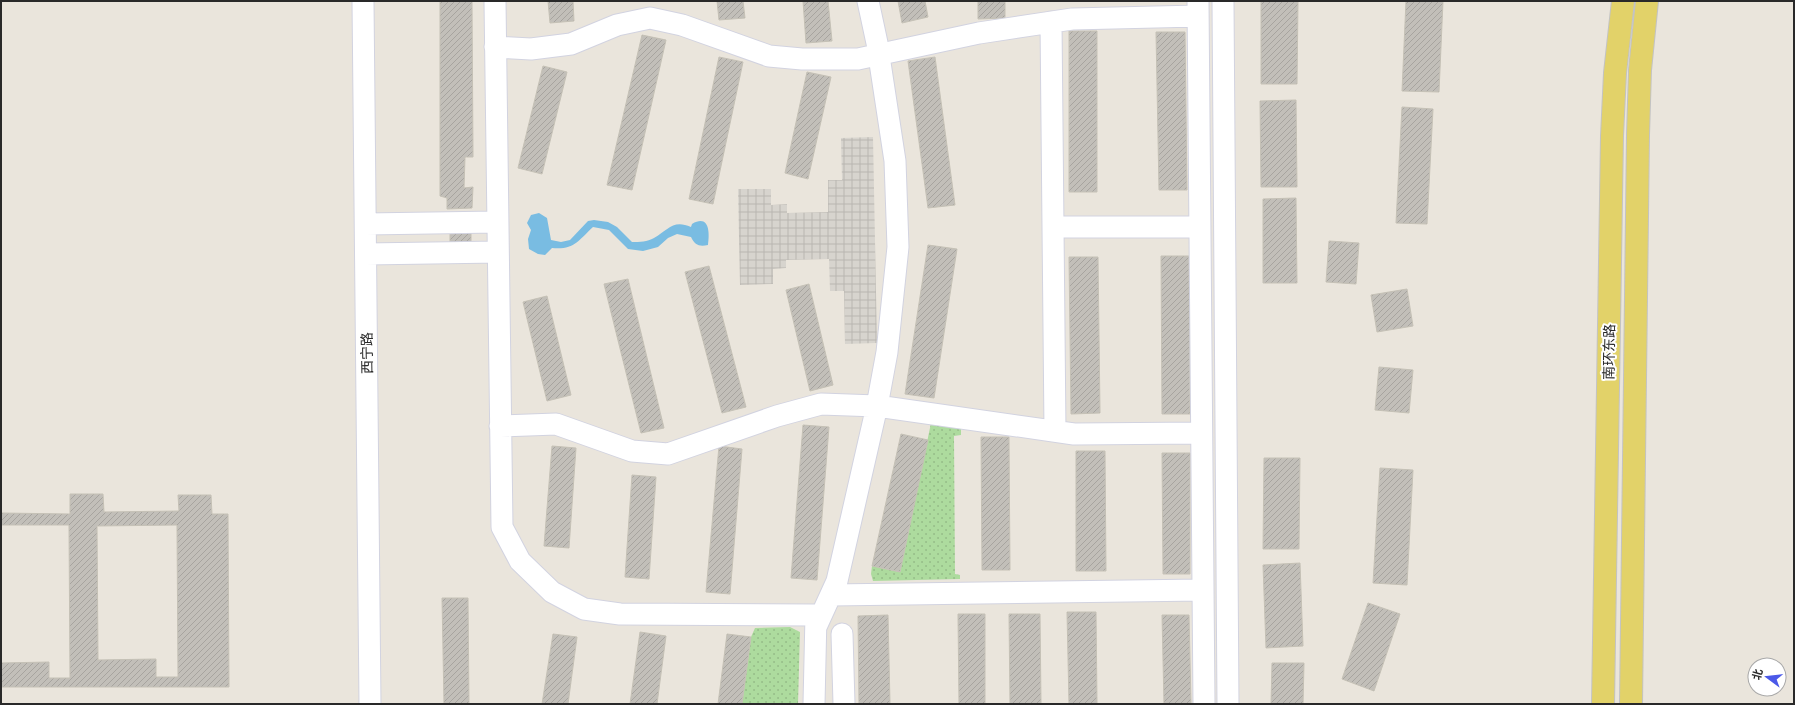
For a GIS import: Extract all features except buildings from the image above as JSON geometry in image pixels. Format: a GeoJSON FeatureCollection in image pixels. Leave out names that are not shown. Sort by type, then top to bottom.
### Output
{"type":"FeatureCollection","features":[{"type":"Feature","properties":{"kind":"main road","name":"南环东路"},"geometry":{"type":"LineString","coordinates":[[1603,704],[1612,136],[1615,73],[1623,1]]}},
{"type":"Feature","properties":{"kind":"main road","name":"南环东路"},"geometry":{"type":"LineString","coordinates":[[1631,704],[1638,135],[1640,70],[1647,1]]}},
{"type":"Feature","properties":{"kind":"street","name":"西宁路"},"geometry":{"type":"LineString","coordinates":[[364,1],[370,704]]}},
{"type":"Feature","properties":{"kind":"street"},"geometry":{"type":"LineString","coordinates":[[495,1],[502,527],[520,561],[552,592],[584,609],[620,614],[816,615],[814,704]]}},
{"type":"Feature","properties":{"kind":"street"},"geometry":{"type":"LineString","coordinates":[[816,627],[837,581],[877,406],[887,352],[898,247],[895,161],[878,53],[868,1]]}},
{"type":"Feature","properties":{"kind":"street"},"geometry":{"type":"LineString","coordinates":[[1223,1],[1228,704]]}},
{"type":"Feature","properties":{"kind":"street"},"geometry":{"type":"LineString","coordinates":[[495,47],[531,49],[571,44],[617,25],[650,18],[682,25],[769,56],[802,59],[858,59],[878,53],[979,32],[1072,19],[1198,9],[1204,704]]}},
{"type":"Feature","properties":{"kind":"street"},"geometry":{"type":"LineString","coordinates":[[1051,22],[1054,431]]}},
{"type":"Feature","properties":{"kind":"street"},"geometry":{"type":"LineString","coordinates":[[366,224],[497,222]]}},
{"type":"Feature","properties":{"kind":"street"},"geometry":{"type":"LineString","coordinates":[[1053,227],[1200,227]]}},
{"type":"Feature","properties":{"kind":"street"},"geometry":{"type":"LineString","coordinates":[[366,254],[498,252]]}},
{"type":"Feature","properties":{"kind":"street"},"geometry":{"type":"LineString","coordinates":[[500,426],[556,424],[632,451],[668,454],[777,416],[821,404],[877,406],[1074,434],[1201,433]]}},
{"type":"Feature","properties":{"kind":"street"},"geometry":{"type":"LineString","coordinates":[[831,595],[1202,590]]}},
{"type":"Feature","properties":{"kind":"street"},"geometry":{"type":"LineString","coordinates":[[842,634],[844,704]]}},
{"type":"Feature","properties":{"kind":"green space"},"geometry":{"type":"Polygon","coordinates":[[[931,423],[961,426],[961,435],[954,436],[955,574],[960,575],[960,579],[873,581],[871,574],[872,566],[900,572],[931,423]]]}},
{"type":"Feature","properties":{"kind":"green space"},"geometry":{"type":"Polygon","coordinates":[[[790,627],[800,632],[798,704],[742,704],[751,637],[755,628],[790,627]]]}},
{"type":"Feature","properties":{"kind":"shaded area"},"geometry":{"type":"Polygon","coordinates":[[[873,137],[877,343],[845,344],[844,291],[830,291],[829,259],[786,260],[786,268],[773,269],[773,284],[740,285],[738,189],[771,189],[771,205],[787,204],[787,213],[828,212],[828,180],[842,180],[841,138],[873,137]]]}},
{"type":"Feature","properties":{"kind":"water"},"geometry":{"type":"Polygon","coordinates":[[[539,213],[547,218],[551,240],[561,242],[570,240],[588,221],[594,220],[608,222],[617,227],[632,242],[643,242],[651,239],[671,226],[680,224],[691,227],[692,224],[702,221],[707,226],[708,230],[708,245],[698,245],[691,237],[677,234],[668,238],[658,247],[643,251],[628,249],[609,230],[593,227],[571,246],[566,248],[552,248],[545,255],[538,254],[529,249],[528,239],[531,230],[527,223],[531,215],[539,213]]]}}]}
